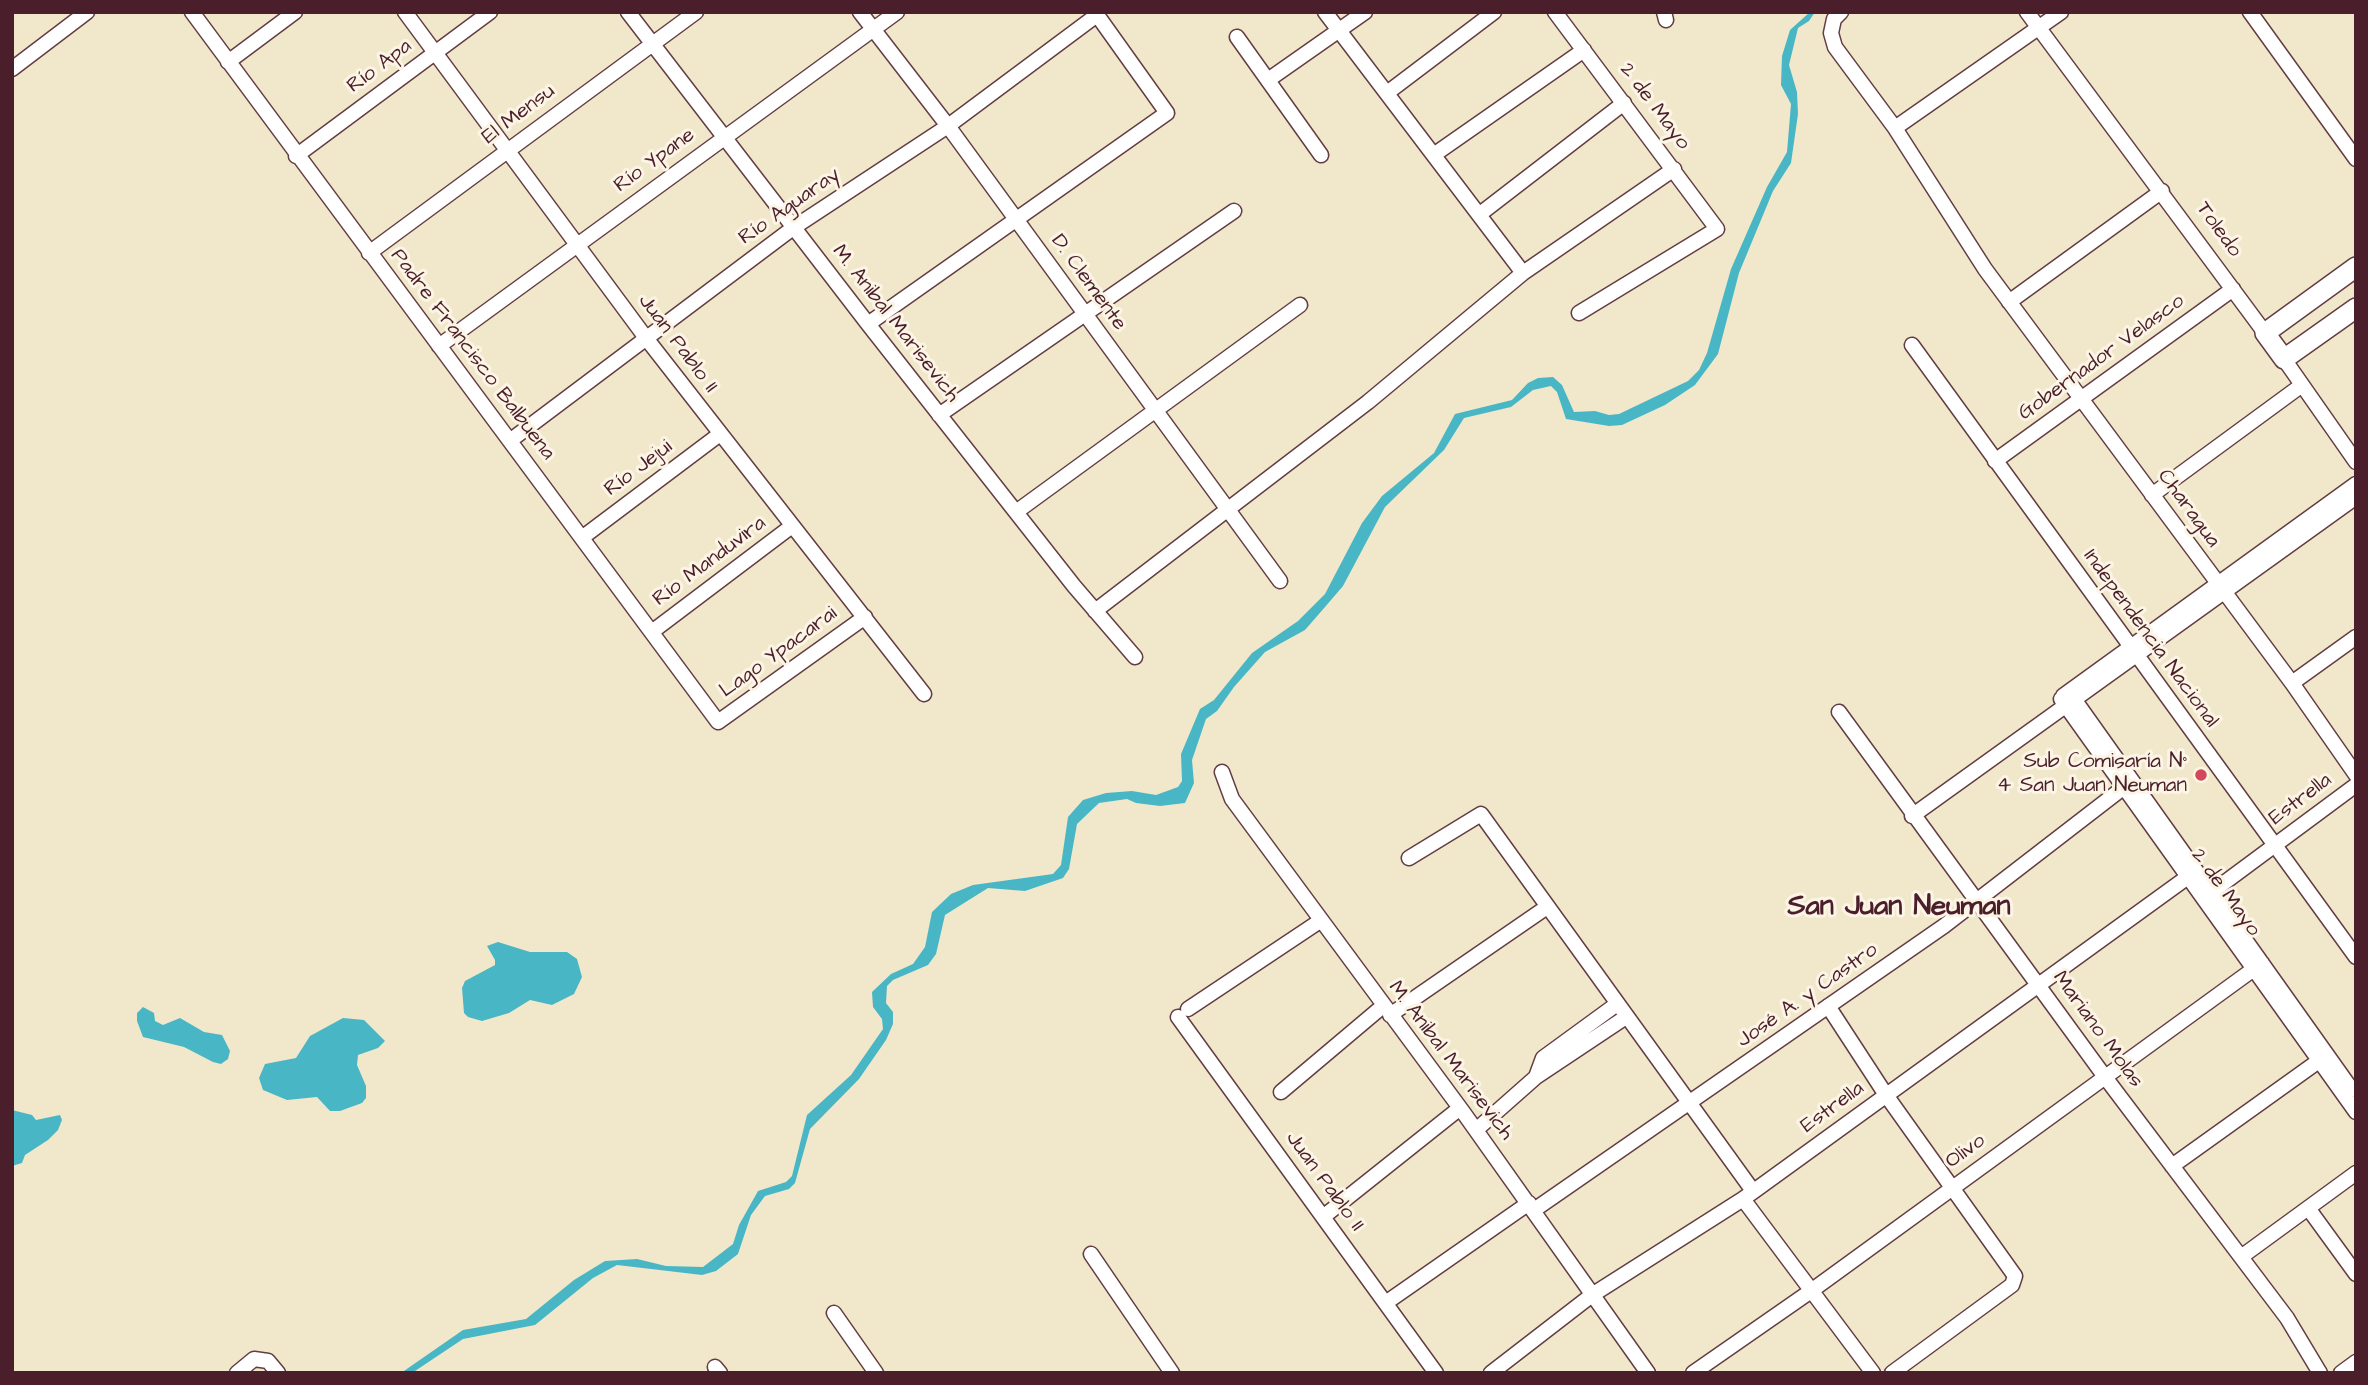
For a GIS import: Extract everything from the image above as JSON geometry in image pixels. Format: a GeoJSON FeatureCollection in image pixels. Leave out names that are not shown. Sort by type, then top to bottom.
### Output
{"type":"FeatureCollection","features":[{"type":"Feature","properties":{"kind":"main road"},"geometry":{"type":"LineString","coordinates":[[2265,332],[2356,267]]}},
{"type":"Feature","properties":{"kind":"main road"},"geometry":{"type":"LineString","coordinates":[[2284,359],[2356,308]]}},
{"type":"Feature","properties":{"kind":"main road","name":"Toledo"},"geometry":{"type":"LineString","coordinates":[[2265,332],[2284,359]]}},
{"type":"Feature","properties":{"kind":"street"},"geometry":{"type":"LineString","coordinates":[[12,69],[87,12]]}},
{"type":"Feature","properties":{"kind":"street","name":"Padre Francisco Balbuena"},"geometry":{"type":"LineString","coordinates":[[192,12],[296,156],[511,440],[718,722]]}},
{"type":"Feature","properties":{"kind":"street"},"geometry":{"type":"LineString","coordinates":[[228,62],[295,12]]}},
{"type":"Feature","properties":{"kind":"street","name":"Juan Pablo II"},"geometry":{"type":"LineString","coordinates":[[405,12],[646,338],[924,694]]}},
{"type":"Feature","properties":{"kind":"street","name":"Río Apa"},"geometry":{"type":"LineString","coordinates":[[296,156],[490,12]]}},
{"type":"Feature","properties":{"kind":"street","name":"M. Anibal Marisevich"},"geometry":{"type":"LineString","coordinates":[[628,12],[867,324],[1095,611],[1135,657]]}},
{"type":"Feature","properties":{"kind":"street","name":"El Mensu"},"geometry":{"type":"LineString","coordinates":[[369,253],[696,12]]}},
{"type":"Feature","properties":{"kind":"street","name":"D. Clemente"},"geometry":{"type":"LineString","coordinates":[[860,12],[948,126],[1280,581]]}},
{"type":"Feature","properties":{"kind":"street","name":"Río Ypane"},"geometry":{"type":"LineString","coordinates":[[439,345],[897,12]]}},
{"type":"Feature","properties":{"kind":"street"},"geometry":{"type":"LineString","coordinates":[[1325,12],[1523,273]]}},
{"type":"Feature","properties":{"kind":"street"},"geometry":{"type":"LineString","coordinates":[[1268,80],[1365,12]]}},
{"type":"Feature","properties":{"kind":"street"},"geometry":{"type":"LineString","coordinates":[[1387,93],[1494,12]]}},
{"type":"Feature","properties":{"kind":"street","name":"2 de Mayo"},"geometry":{"type":"LineString","coordinates":[[1555,12],[1717,229],[1580,313]]}},
{"type":"Feature","properties":{"kind":"street","name":"Charagua"},"geometry":{"type":"LineString","coordinates":[[1841,12],[1834,19],[1831,33],[1835,47],[1893,125],[1985,269],[2292,683],[2356,775]]}},
{"type":"Feature","properties":{"kind":"street","name":"Toledo"},"geometry":{"type":"LineString","coordinates":[[2028,12],[2265,332]]}},
{"type":"Feature","properties":{"kind":"street"},"geometry":{"type":"LineString","coordinates":[[1893,125],[1895,128],[2061,12]]}},
{"type":"Feature","properties":{"kind":"street"},"geometry":{"type":"LineString","coordinates":[[2250,12],[2356,159]]}},
{"type":"Feature","properties":{"kind":"street"},"geometry":{"type":"LineString","coordinates":[[867,324],[1167,113],[1096,14]]}},
{"type":"Feature","properties":{"kind":"street","name":"Río Aguaray"},"geometry":{"type":"LineString","coordinates":[[511,440],[793,228],[948,126],[1096,14]]}},
{"type":"Feature","properties":{"kind":"street"},"geometry":{"type":"LineString","coordinates":[[1237,37],[1321,155]]}},
{"type":"Feature","properties":{"kind":"street"},"geometry":{"type":"LineString","coordinates":[[1435,154],[1584,50]]}},
{"type":"Feature","properties":{"kind":"street"},"geometry":{"type":"LineString","coordinates":[[1480,214],[1624,103]]}},
{"type":"Feature","properties":{"kind":"street"},"geometry":{"type":"LineString","coordinates":[[1095,611],[1368,402],[1523,273],[1674,169]]}},
{"type":"Feature","properties":{"kind":"street"},"geometry":{"type":"LineString","coordinates":[[2009,302],[2162,191]]}},
{"type":"Feature","properties":{"kind":"street"},"geometry":{"type":"LineString","coordinates":[[939,415],[1234,211]]}},
{"type":"Feature","properties":{"kind":"street","name":"Gobernador Velasco"},"geometry":{"type":"LineString","coordinates":[[1995,461],[2233,289]]}},
{"type":"Feature","properties":{"kind":"street"},"geometry":{"type":"LineString","coordinates":[[1016,512],[1300,305]]}},
{"type":"Feature","properties":{"kind":"street","name":"Independencia Nacional"},"geometry":{"type":"LineString","coordinates":[[1912,345],[2356,957]]}},
{"type":"Feature","properties":{"kind":"street","name":"Toledo"},"geometry":{"type":"LineString","coordinates":[[2284,359],[2356,462]]}},
{"type":"Feature","properties":{"kind":"street"},"geometry":{"type":"LineString","coordinates":[[2152,495],[2302,385]]}},
{"type":"Feature","properties":{"kind":"street","name":"Río Jejui"},"geometry":{"type":"LineString","coordinates":[[583,537],[720,434]]}},
{"type":"Feature","properties":{"kind":"street"},"geometry":{"type":"LineString","coordinates":[[2221,589],[2356,484]]}},
{"type":"Feature","properties":{"kind":"street"},"geometry":{"type":"LineString","coordinates":[[1912,816],[2221,589],[2356,497]]}},
{"type":"Feature","properties":{"kind":"street","name":"Río Manduvira"},"geometry":{"type":"LineString","coordinates":[[653,631],[792,526]]}},
{"type":"Feature","properties":{"kind":"street","name":"Lago Ypacarai"},"geometry":{"type":"LineString","coordinates":[[718,722],[865,617]]}},
{"type":"Feature","properties":{"kind":"street"},"geometry":{"type":"LineString","coordinates":[[2292,683],[2356,637]]}},
{"type":"Feature","properties":{"kind":"street","name":"2 de Mayo"},"geometry":{"type":"LineString","coordinates":[[2065,702],[2128,784],[2323,1058],[2350,1086],[2356,1112]]}},
{"type":"Feature","properties":{"kind":"street","name":"Mariano Molas"},"geometry":{"type":"LineString","coordinates":[[1839,712],[1912,816],[2287,1318],[2320,1373]]}},
{"type":"Feature","properties":{"kind":"street","name":"M. Anibal Marisevich"},"geometry":{"type":"LineString","coordinates":[[1222,772],[1232,799],[1532,1207],[1648,1373]]}},
{"type":"Feature","properties":{"kind":"street","name":"José A. y Castro"},"geometry":{"type":"LineString","coordinates":[[1387,1302],[1690,1104],[1936,932],[2128,784]]}},
{"type":"Feature","properties":{"kind":"street","name":"Estrella"},"geometry":{"type":"LineString","coordinates":[[2207,895],[2356,785]]}},
{"type":"Feature","properties":{"kind":"street"},"geometry":{"type":"LineString","coordinates":[[1409,858],[1481,814],[1690,1104],[1811,1291],[1873,1373]]}},
{"type":"Feature","properties":{"kind":"street","name":"Estrella"},"geometry":{"type":"LineString","coordinates":[[1491,1373],[1592,1295],[1748,1195],[2192,874]]}},
{"type":"Feature","properties":{"kind":"street"},"geometry":{"type":"LineString","coordinates":[[1281,1092],[1387,1010],[1547,906]]}},
{"type":"Feature","properties":{"kind":"street","name":"Juan Pablo II"},"geometry":{"type":"LineString","coordinates":[[1320,921],[1183,1013],[1323,1217],[1436,1373]]}},
{"type":"Feature","properties":{"kind":"street","name":"Olivo"},"geometry":{"type":"LineString","coordinates":[[1693,1373],[1811,1291],[2258,966]]}},
{"type":"Feature","properties":{"kind":"street"},"geometry":{"type":"LineString","coordinates":[[1536,1077],[1543,1058],[1617,1004]]}},
{"type":"Feature","properties":{"kind":"street"},"geometry":{"type":"LineString","coordinates":[[1828,1006],[1950,1189],[2015,1276],[2012,1285],[1892,1373]]}},
{"type":"Feature","properties":{"kind":"street"},"geometry":{"type":"LineString","coordinates":[[1476,1130],[1536,1077],[1626,1017]]}},
{"type":"Feature","properties":{"kind":"street"},"geometry":{"type":"LineString","coordinates":[[2172,1166],[2323,1058]]}},
{"type":"Feature","properties":{"kind":"street"},"geometry":{"type":"LineString","coordinates":[[1323,1217],[1460,1108]]}},
{"type":"Feature","properties":{"kind":"street"},"geometry":{"type":"LineString","coordinates":[[2241,1257],[2356,1173]]}},
{"type":"Feature","properties":{"kind":"street"},"geometry":{"type":"LineString","coordinates":[[2308,1208],[2356,1273]]}},
{"type":"Feature","properties":{"kind":"street"},"geometry":{"type":"LineString","coordinates":[[1091,1254],[1172,1373]]}},
{"type":"Feature","properties":{"kind":"street"},"geometry":{"type":"LineString","coordinates":[[834,1313],[874,1372]]}},
{"type":"Feature","properties":{"kind":"street"},"geometry":{"type":"LineString","coordinates":[[237,1373],[254,1359],[268,1361],[278,1373]]}},
{"type":"Feature","properties":{"kind":"street"},"geometry":{"type":"LineString","coordinates":[[2341,1373],[2356,1362]]}},
{"type":"Feature","properties":{"kind":"water"},"geometry":{"type":"Polygon","coordinates":[[[1810,12],[1815,12],[1809,21],[1798,28],[1789,65],[1797,92],[1798,114],[1791,163],[1773,191],[1739,273],[1718,354],[1695,385],[1665,405],[1622,425],[1609,426],[1566,419],[1557,392],[1551,386],[1533,390],[1511,407],[1464,418],[1444,450],[1385,507],[1343,586],[1305,630],[1265,652],[1217,711],[1206,719],[1192,760],[1194,783],[1185,803],[1160,806],[1127,799],[1099,803],[1077,824],[1069,869],[1063,878],[1025,891],[988,888],[945,915],[936,954],[928,965],[893,980],[887,986],[886,1003],[893,1012],[893,1024],[886,1040],[859,1079],[810,1129],[795,1183],[789,1189],[765,1196],[751,1215],[738,1254],[716,1271],[702,1275],[617,1265],[593,1278],[535,1325],[463,1339],[412,1373],[401,1373],[463,1330],[526,1319],[574,1280],[605,1261],[637,1259],[666,1266],[703,1267],[733,1244],[739,1225],[758,1191],[786,1182],[792,1176],[807,1115],[851,1075],[883,1029],[882,1019],[873,1007],[872,992],[891,974],[913,964],[925,947],[932,912],[951,894],[973,885],[1053,874],[1061,865],[1068,817],[1083,800],[1106,793],[1132,791],[1156,795],[1178,787],[1182,781],[1181,754],[1200,709],[1214,700],[1252,653],[1298,621],[1325,594],[1362,523],[1382,496],[1434,453],[1455,414],[1512,400],[1528,383],[1538,378],[1553,377],[1562,385],[1574,412],[1595,411],[1609,415],[1619,414],[1688,381],[1699,370],[1707,353],[1731,269],[1767,187],[1787,152],[1791,104],[1781,85],[1782,56],[1790,30],[1810,12]]]}},
{"type":"Feature","properties":{"kind":"water"},"geometry":{"type":"Polygon","coordinates":[[[498,942],[530,952],[567,952],[577,959],[582,977],[574,994],[552,1005],[530,1000],[509,1013],[482,1021],[468,1017],[464,1013],[462,988],[465,981],[495,965],[487,946],[498,942]]]}},
{"type":"Feature","properties":{"kind":"water"},"geometry":{"type":"Polygon","coordinates":[[[143,1007],[154,1013],[155,1021],[163,1025],[180,1018],[204,1032],[222,1035],[230,1051],[228,1059],[221,1064],[213,1062],[184,1047],[143,1037],[137,1013],[143,1007]]]}},
{"type":"Feature","properties":{"kind":"water"},"geometry":{"type":"Polygon","coordinates":[[[343,1018],[364,1020],[385,1041],[378,1048],[358,1055],[357,1065],[366,1086],[366,1098],[362,1103],[340,1111],[330,1111],[317,1097],[287,1100],[263,1090],[259,1078],[265,1064],[296,1058],[310,1036],[343,1018]]]}},
{"type":"Feature","properties":{"kind":"water"},"geometry":{"type":"Polygon","coordinates":[[[12,1110],[32,1115],[36,1120],[60,1115],[62,1120],[58,1130],[48,1140],[25,1155],[22,1163],[12,1166],[12,1110]]]}},
{"type":"Feature","properties":{"kind":"place","name":"Sub Comisaría N° 4 San Juan Neuman"},"geometry":{"type":"Point","coordinates":[2201,775]}},
{"type":"Feature","properties":{"kind":"district","name":"San Juan Neuman"},"geometry":{"type":"Point","coordinates":[1899,908]}}]}
